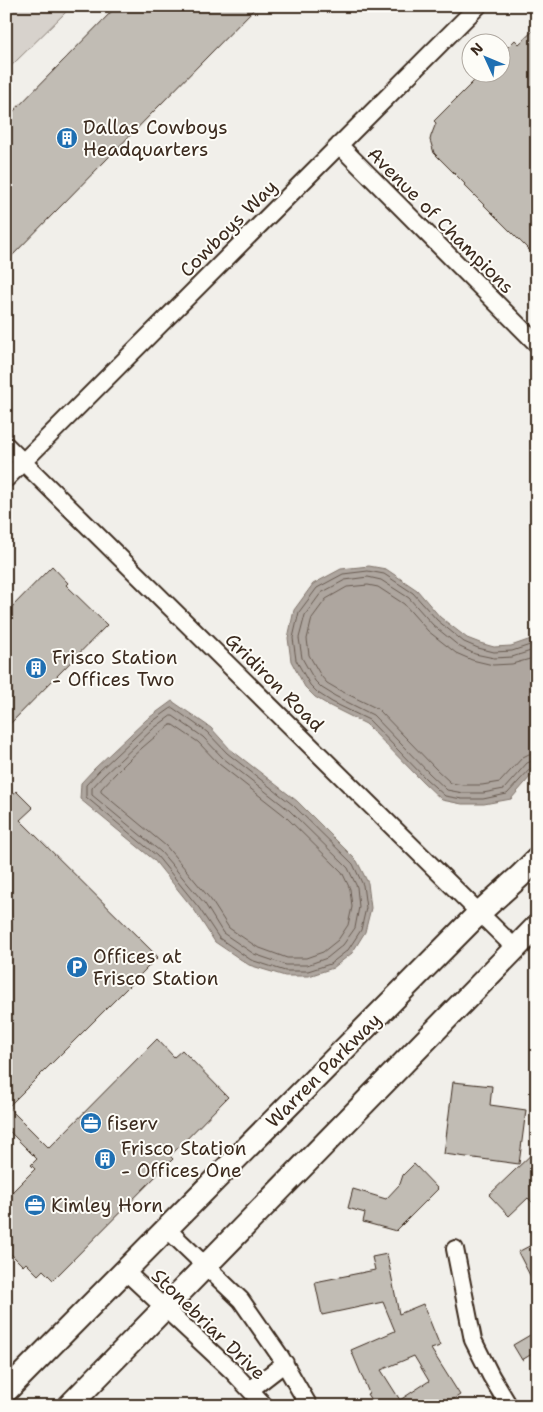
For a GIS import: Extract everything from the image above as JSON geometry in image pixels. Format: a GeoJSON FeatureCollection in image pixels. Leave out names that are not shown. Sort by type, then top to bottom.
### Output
{"type":"FeatureCollection","features":[{"type":"Feature","properties":{"kind":"main road","name":"Warren Parkway"},"geometry":{"type":"LineString","coordinates":[[6,1391],[480,913],[537,858]]}},
{"type":"Feature","properties":{"kind":"main road"},"geometry":{"type":"LineString","coordinates":[[69,1406],[537,926]]}},
{"type":"Feature","properties":{"kind":"street","name":"Cowboys Way"},"geometry":{"type":"LineString","coordinates":[[6,479],[478,6]]}},
{"type":"Feature","properties":{"kind":"street","name":"Avenue of Champions"},"geometry":{"type":"LineString","coordinates":[[339,145],[537,344]]}},
{"type":"Feature","properties":{"kind":"street","name":"Gridiron Road"},"geometry":{"type":"LineString","coordinates":[[6,445],[516,948]]}},
{"type":"Feature","properties":{"kind":"street","name":"Stonebriar Drive"},"geometry":{"type":"LineString","coordinates":[[167,1229],[241,1300],[285,1363],[309,1406]]}},
{"type":"Feature","properties":{"kind":"street"},"geometry":{"type":"LineString","coordinates":[[455,1249],[473,1340],[509,1406]]}},
{"type":"Feature","properties":{"kind":"street","name":"Stonebriar Drive"},"geometry":{"type":"LineString","coordinates":[[125,1271],[265,1406]]}},
{"type":"Feature","properties":{"kind":"street"},"geometry":{"type":"LineString","coordinates":[[250,1390],[285,1363]]}},
{"type":"Feature","properties":{"kind":"shaded area"},"geometry":{"type":"Polygon","coordinates":[[[6,6],[72,6],[6,71],[6,6]]]}},
{"type":"Feature","properties":{"kind":"water"},"geometry":{"type":"Polygon","coordinates":[[[369,566],[386,569],[417,590],[440,617],[467,638],[494,647],[511,646],[531,639],[537,634],[537,769],[511,799],[484,804],[462,804],[442,800],[366,724],[315,697],[305,687],[291,661],[288,638],[294,610],[313,584],[341,569],[369,566]]]}},
{"type":"Feature","properties":{"kind":"water"},"geometry":{"type":"Polygon","coordinates":[[[172,701],[211,728],[230,749],[297,801],[357,861],[368,883],[371,908],[365,932],[352,953],[333,968],[309,976],[285,976],[249,965],[215,942],[195,911],[154,860],[80,799],[81,783],[95,768],[146,720],[172,701]]]}},
{"type":"Feature","properties":{"kind":"building","name":"Dallas Cowboys Headquarters"},"geometry":{"type":"Polygon","coordinates":[[[117,6],[257,6],[6,262],[6,119],[117,6]]]}},
{"type":"Feature","properties":{"kind":"building"},"geometry":{"type":"Polygon","coordinates":[[[537,27],[537,258],[434,153],[430,140],[436,123],[434,121],[473,82],[510,82],[510,45],[515,40],[519,44],[537,27]]]}},
{"type":"Feature","properties":{"kind":"building","name":"Frisco Station - Offices Two"},"geometry":{"type":"Polygon","coordinates":[[[52,566],[68,583],[66,585],[107,625],[6,728],[6,613],[52,566]]]}},
{"type":"Feature","properties":{"kind":"building"},"geometry":{"type":"Polygon","coordinates":[[[16,791],[33,808],[20,820],[158,957],[8,1107],[49,1148],[157,1039],[174,1057],[182,1050],[228,1097],[170,1156],[173,1159],[53,1280],[43,1270],[38,1275],[26,1263],[23,1266],[6,1249],[6,1198],[35,1169],[31,1165],[37,1159],[6,1128],[6,802],[16,791]]]}},
{"type":"Feature","properties":{"kind":"building"},"geometry":{"type":"Polygon","coordinates":[[[453,1082],[492,1086],[490,1105],[526,1110],[519,1164],[444,1154],[453,1082]]]}},
{"type":"Feature","properties":{"kind":"building"},"geometry":{"type":"Polygon","coordinates":[[[537,1149],[537,1207],[528,1198],[509,1216],[489,1195],[537,1149]]]}},
{"type":"Feature","properties":{"kind":"building"},"geometry":{"type":"Polygon","coordinates":[[[414,1164],[438,1189],[396,1231],[363,1222],[365,1213],[348,1208],[353,1189],[386,1199],[400,1184],[403,1175],[414,1164]]]}},
{"type":"Feature","properties":{"kind":"building"},"geometry":{"type":"Polygon","coordinates":[[[537,1242],[537,1289],[518,1252],[537,1242]]]}},
{"type":"Feature","properties":{"kind":"building"},"geometry":{"type":"Polygon","coordinates":[[[387,1254],[399,1314],[423,1304],[440,1346],[431,1349],[460,1395],[443,1406],[375,1406],[367,1394],[369,1393],[351,1350],[395,1331],[383,1302],[322,1315],[315,1282],[375,1270],[372,1257],[387,1254]],[[414,1356],[381,1370],[400,1400],[429,1381],[414,1356]]]}},
{"type":"Feature","properties":{"kind":"building"},"geometry":{"type":"Polygon","coordinates":[[[537,1331],[537,1351],[522,1360],[513,1345],[537,1331]]]}},
{"type":"Feature","properties":{"kind":"place","name":"Dallas Cowboys Headquarters"},"geometry":{"type":"Point","coordinates":[67,138]}},
{"type":"Feature","properties":{"kind":"place","name":"Frisco Station - Offices Two"},"geometry":{"type":"Point","coordinates":[36,668]}},
{"type":"Feature","properties":{"kind":"place","name":"Offices at Frisco Station"},"geometry":{"type":"Point","coordinates":[77,967]}},
{"type":"Feature","properties":{"kind":"place","name":"fiserv"},"geometry":{"type":"Point","coordinates":[91,1123]}},
{"type":"Feature","properties":{"kind":"place","name":"Frisco Station - Offices One"},"geometry":{"type":"Point","coordinates":[105,1159]}},
{"type":"Feature","properties":{"kind":"place","name":"Kimley Horn"},"geometry":{"type":"Point","coordinates":[35,1205]}}]}
